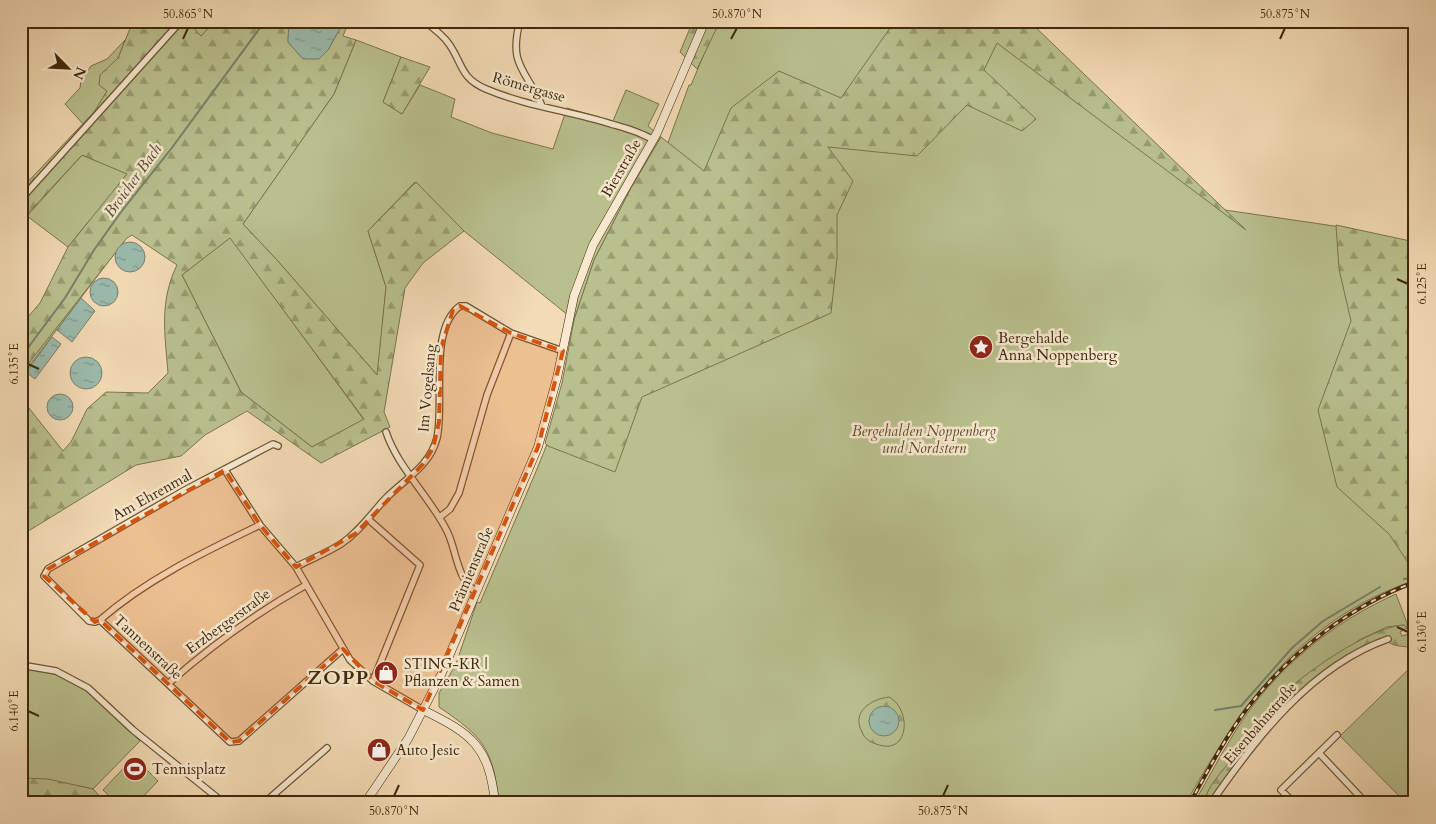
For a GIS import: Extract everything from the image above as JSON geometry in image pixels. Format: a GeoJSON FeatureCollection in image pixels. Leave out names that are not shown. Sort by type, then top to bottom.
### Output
{"type":"FeatureCollection","features":[{"type":"Feature","properties":{"kind":"main road","name":"Bierstraße"},"geometry":{"type":"LineString","coordinates":[[567,330],[580,277],[593,245],[654,140],[706,21]]}},
{"type":"Feature","properties":{"kind":"main road","name":"Prämienstraße"},"geometry":{"type":"LineString","coordinates":[[365,803],[402,748],[424,710],[538,448],[567,330]]}},
{"type":"Feature","properties":{"kind":"main road"},"geometry":{"type":"LineString","coordinates":[[424,710],[458,727],[479,748],[492,779],[495,803]]}},
{"type":"Feature","properties":{"kind":"street"},"geometry":{"type":"LineString","coordinates":[[21,199],[182,21]]}},
{"type":"Feature","properties":{"kind":"street","name":"Römergasse"},"geometry":{"type":"LineString","coordinates":[[424,21],[449,43],[459,66],[474,82],[486,90],[616,125],[654,140]]}},
{"type":"Feature","properties":{"kind":"street"},"geometry":{"type":"LineString","coordinates":[[520,21],[515,48],[526,76],[542,106]]}},
{"type":"Feature","properties":{"kind":"street","name":"Im Vogelsang"},"geometry":{"type":"LineString","coordinates":[[412,476],[428,458],[437,437],[439,365],[447,326],[453,310],[460,306],[466,306],[511,333]]}},
{"type":"Feature","properties":{"kind":"street"},"geometry":{"type":"LineString","coordinates":[[440,517],[450,509],[459,493],[487,395],[511,333],[562,351]]}},
{"type":"Feature","properties":{"kind":"street"},"geometry":{"type":"LineString","coordinates":[[386,432],[394,448],[440,517],[448,533],[464,581],[476,592]]}},
{"type":"Feature","properties":{"kind":"street","name":"Am Ehrenmal"},"geometry":{"type":"LineString","coordinates":[[44,576],[48,569],[225,470],[272,444],[278,446]]}},
{"type":"Feature","properties":{"kind":"street"},"geometry":{"type":"LineString","coordinates":[[225,470],[260,525],[296,567],[350,660],[373,681],[424,710]]}},
{"type":"Feature","properties":{"kind":"street"},"geometry":{"type":"LineString","coordinates":[[296,567],[355,534],[386,499],[412,476]]}},
{"type":"Feature","properties":{"kind":"street"},"geometry":{"type":"LineString","coordinates":[[368,519],[420,565],[373,681]]}},
{"type":"Feature","properties":{"kind":"street"},"geometry":{"type":"LineString","coordinates":[[100,620],[119,603],[196,555],[260,525]]}},
{"type":"Feature","properties":{"kind":"street","name":"Tannenstraße"},"geometry":{"type":"LineString","coordinates":[[44,576],[89,621],[95,622],[100,620],[169,683],[224,738],[234,742],[239,740],[343,649]]}},
{"type":"Feature","properties":{"kind":"street","name":"Erzbergerstraße"},"geometry":{"type":"LineString","coordinates":[[169,683],[214,643],[254,615],[306,585]]}},
{"type":"Feature","properties":{"kind":"street","name":"Eisenbahnstraße"},"geometry":{"type":"LineString","coordinates":[[1211,803],[1257,741],[1304,691],[1341,661],[1367,646],[1388,639]]}},
{"type":"Feature","properties":{"kind":"street"},"geometry":{"type":"LineString","coordinates":[[21,665],[56,671],[88,688],[133,730],[224,803]]}},
{"type":"Feature","properties":{"kind":"street"},"geometry":{"type":"LineString","coordinates":[[1294,803],[1281,790],[1337,735]]}},
{"type":"Feature","properties":{"kind":"street"},"geometry":{"type":"LineString","coordinates":[[264,803],[327,748]]}},
{"type":"Feature","properties":{"kind":"street"},"geometry":{"type":"LineString","coordinates":[[1319,753],[1366,803]]}},
{"type":"Feature","properties":{"kind":"street"},"geometry":{"type":"LineString","coordinates":[[1278,803],[1286,795]]}},
{"type":"Feature","properties":{"kind":"street"},"geometry":{"type":"LineString","coordinates":[[1216,796],[1223,803]]}},
{"type":"Feature","properties":{"kind":"highlighted area"},"geometry":{"type":"Polygon","coordinates":[[[460,306],[511,333],[563,351],[538,447],[423,710],[373,681],[343,649],[239,741],[230,742],[100,620],[95,622],[47,580],[44,576],[48,569],[225,470],[260,525],[296,567],[355,534],[423,464],[433,448],[439,422],[441,348],[453,310],[460,306]]]}},
{"type":"Feature","properties":{"kind":"green space"},"geometry":{"type":"Polygon","coordinates":[[[133,21],[187,21],[201,36],[215,21],[289,21],[288,42],[303,59],[328,50],[344,21],[349,21],[343,36],[356,40],[334,94],[243,224],[277,260],[377,375],[386,287],[368,231],[416,182],[464,231],[423,263],[405,288],[384,412],[390,427],[321,463],[247,411],[205,435],[181,456],[136,465],[25,533],[21,538],[21,398],[63,451],[71,442],[87,409],[106,392],[148,393],[168,373],[165,305],[171,279],[177,265],[132,235],[127,238],[21,373],[21,325],[40,303],[68,247],[127,174],[82,155],[21,221],[21,189],[94,112],[107,91],[99,85],[100,75],[118,58],[133,21]],[[230,238],[182,275],[241,392],[312,447],[364,419],[230,238]]]}},
{"type":"Feature","properties":{"kind":"green space"},"geometry":{"type":"Polygon","coordinates":[[[139,21],[261,21],[180,167],[21,377],[21,332],[33,320],[88,222],[68,247],[27,216],[82,155],[124,172],[93,114],[83,124],[65,104],[80,88],[81,80],[91,66],[107,59],[125,40],[118,59],[139,21]]]}},
{"type":"Feature","properties":{"kind":"green space"},"geometry":{"type":"Polygon","coordinates":[[[693,21],[720,21],[697,69],[680,52],[693,21]]]}},
{"type":"Feature","properties":{"kind":"green space","name":"Bergehalden Noppenberg und Nordstern"},"geometry":{"type":"Polygon","coordinates":[[[720,21],[1024,21],[1218,209],[1348,228],[1415,562],[1409,564],[1415,573],[1415,580],[1374,597],[1339,618],[1307,642],[1279,669],[1253,699],[1230,731],[1186,803],[499,803],[493,769],[489,756],[483,746],[466,727],[439,707],[439,693],[456,664],[477,602],[480,603],[537,469],[666,148],[689,85],[691,85],[715,28],[720,21]]]}},
{"type":"Feature","properties":{"kind":"green space"},"geometry":{"type":"Polygon","coordinates":[[[895,21],[1029,21],[1246,230],[997,43],[984,70],[1036,119],[1022,131],[967,105],[917,156],[828,147],[853,181],[837,215],[837,258],[831,313],[642,397],[615,472],[548,446],[545,443],[562,383],[574,320],[594,260],[631,188],[661,137],[704,171],[731,108],[779,71],[841,98],[895,21]]]}},
{"type":"Feature","properties":{"kind":"green space"},"geometry":{"type":"Polygon","coordinates":[[[356,40],[401,57],[383,102],[402,114],[420,85],[455,99],[451,117],[492,133],[553,149],[567,108],[613,121],[626,90],[659,104],[648,126],[661,137],[631,188],[594,260],[574,320],[464,231],[415,182],[368,231],[386,287],[378,376],[277,260],[243,224],[334,94],[356,40]]]}},
{"type":"Feature","properties":{"kind":"green space"},"geometry":{"type":"Polygon","coordinates":[[[401,57],[430,67],[402,114],[383,102],[401,57]]]}},
{"type":"Feature","properties":{"kind":"green space"},"geometry":{"type":"Polygon","coordinates":[[[1336,225],[1415,242],[1415,573],[1389,534],[1337,487],[1318,410],[1351,321],[1339,269],[1336,225]]]}},
{"type":"Feature","properties":{"kind":"green space"},"geometry":{"type":"Polygon","coordinates":[[[230,237],[364,420],[312,447],[241,392],[182,275],[230,237]]]}},
{"type":"Feature","properties":{"kind":"green space"},"geometry":{"type":"Polygon","coordinates":[[[1396,594],[1407,623],[1407,628],[1404,625],[1387,627],[1359,640],[1264,716],[1222,772],[1205,797],[1204,803],[1194,803],[1236,730],[1251,708],[1286,668],[1306,650],[1349,619],[1396,594]]]}},
{"type":"Feature","properties":{"kind":"green space"},"geometry":{"type":"Polygon","coordinates":[[[1404,625],[1407,628],[1400,632],[1402,636],[1415,632],[1415,655],[1408,647],[1392,644],[1385,638],[1357,650],[1331,666],[1307,685],[1285,707],[1264,730],[1207,803],[1204,803],[1205,797],[1215,779],[1265,714],[1287,690],[1318,666],[1355,643],[1373,634],[1404,625]]]}},
{"type":"Feature","properties":{"kind":"green space"},"geometry":{"type":"Polygon","coordinates":[[[1415,663],[1415,803],[1406,803],[1340,736],[1415,663]]]}},
{"type":"Feature","properties":{"kind":"green space"},"geometry":{"type":"Polygon","coordinates":[[[21,668],[55,674],[87,690],[140,741],[93,789],[79,786],[113,803],[21,803],[21,668]]]}},
{"type":"Feature","properties":{"kind":"green space"},"geometry":{"type":"Polygon","coordinates":[[[889,697],[901,711],[904,730],[896,744],[887,746],[874,743],[866,738],[859,725],[859,718],[861,713],[870,704],[889,697]]]}},
{"type":"Feature","properties":{"kind":"green space","name":"Tennisplatz"},"geometry":{"type":"Polygon","coordinates":[[[134,757],[158,781],[137,803],[116,803],[103,790],[134,757]]]}},
{"type":"Feature","properties":{"kind":"green space"},"geometry":{"type":"Polygon","coordinates":[[[21,778],[48,779],[93,789],[106,803],[21,803],[21,778]]]}},
{"type":"Feature","properties":{"kind":"water"},"geometry":{"type":"Polygon","coordinates":[[[289,21],[344,21],[328,50],[319,59],[303,59],[288,42],[289,21]]]}},
{"type":"Feature","properties":{"kind":"water"},"geometry":{"type":"Polygon","coordinates":[[[130,242],[136,243],[144,251],[144,263],[136,271],[130,272],[124,271],[116,263],[115,257],[116,251],[124,243],[130,242]]]}},
{"type":"Feature","properties":{"kind":"water"},"geometry":{"type":"Polygon","coordinates":[[[104,278],[114,282],[118,292],[114,302],[104,306],[94,302],[90,292],[94,282],[104,278]]]}},
{"type":"Feature","properties":{"kind":"water"},"geometry":{"type":"Polygon","coordinates":[[[81,298],[95,311],[72,342],[57,330],[81,298]]]}},
{"type":"Feature","properties":{"kind":"water"},"geometry":{"type":"Polygon","coordinates":[[[52,337],[61,344],[35,379],[26,372],[52,337]]]}},
{"type":"Feature","properties":{"kind":"water"},"geometry":{"type":"Polygon","coordinates":[[[86,357],[92,358],[97,362],[101,367],[101,379],[97,384],[92,388],[86,389],[80,388],[75,384],[71,379],[70,373],[71,367],[75,362],[80,358],[86,357]]]}},
{"type":"Feature","properties":{"kind":"water"},"geometry":{"type":"Polygon","coordinates":[[[60,394],[69,398],[73,407],[69,416],[60,420],[51,416],[47,407],[51,398],[60,394]]]}},
{"type":"Feature","properties":{"kind":"water"},"geometry":{"type":"Polygon","coordinates":[[[884,706],[895,710],[899,721],[895,732],[884,736],[873,732],[869,721],[873,710],[884,706]]]}},
{"type":"Feature","properties":{"kind":"waterway","name":"Broicher Bach"},"geometry":{"type":"LineString","coordinates":[[21,357],[65,298],[94,250],[121,212],[171,149],[265,21]]}},
{"type":"Feature","properties":{"kind":"waterway"},"geometry":{"type":"LineString","coordinates":[[1404,579],[1415,577]]}},
{"type":"Feature","properties":{"kind":"waterway"},"geometry":{"type":"LineString","coordinates":[[1215,710],[1241,706],[1292,648],[1323,621],[1380,587]]}},
{"type":"Feature","properties":{"kind":"railway"},"geometry":{"type":"LineString","coordinates":[[1190,803],[1241,717],[1284,667],[1303,649],[1345,617],[1391,592],[1415,582]]}},
{"type":"Feature","properties":{"kind":"place","name":"Bergehalde Anna Noppenberg"},"geometry":{"type":"Point","coordinates":[981,347]}},
{"type":"Feature","properties":{"kind":"place","name":"STING-KR | Pflanzen & Samen"},"geometry":{"type":"Point","coordinates":[386,673]}},
{"type":"Feature","properties":{"kind":"place","name":"Auto Jesic"},"geometry":{"type":"Point","coordinates":[379,750]}},
{"type":"Feature","properties":{"kind":"place","name":"Tennisplatz"},"geometry":{"type":"Point","coordinates":[135,769]}},
{"type":"Feature","properties":{"kind":"district","name":"ZOPP"},"geometry":{"type":"Point","coordinates":[338,677]}}]}
